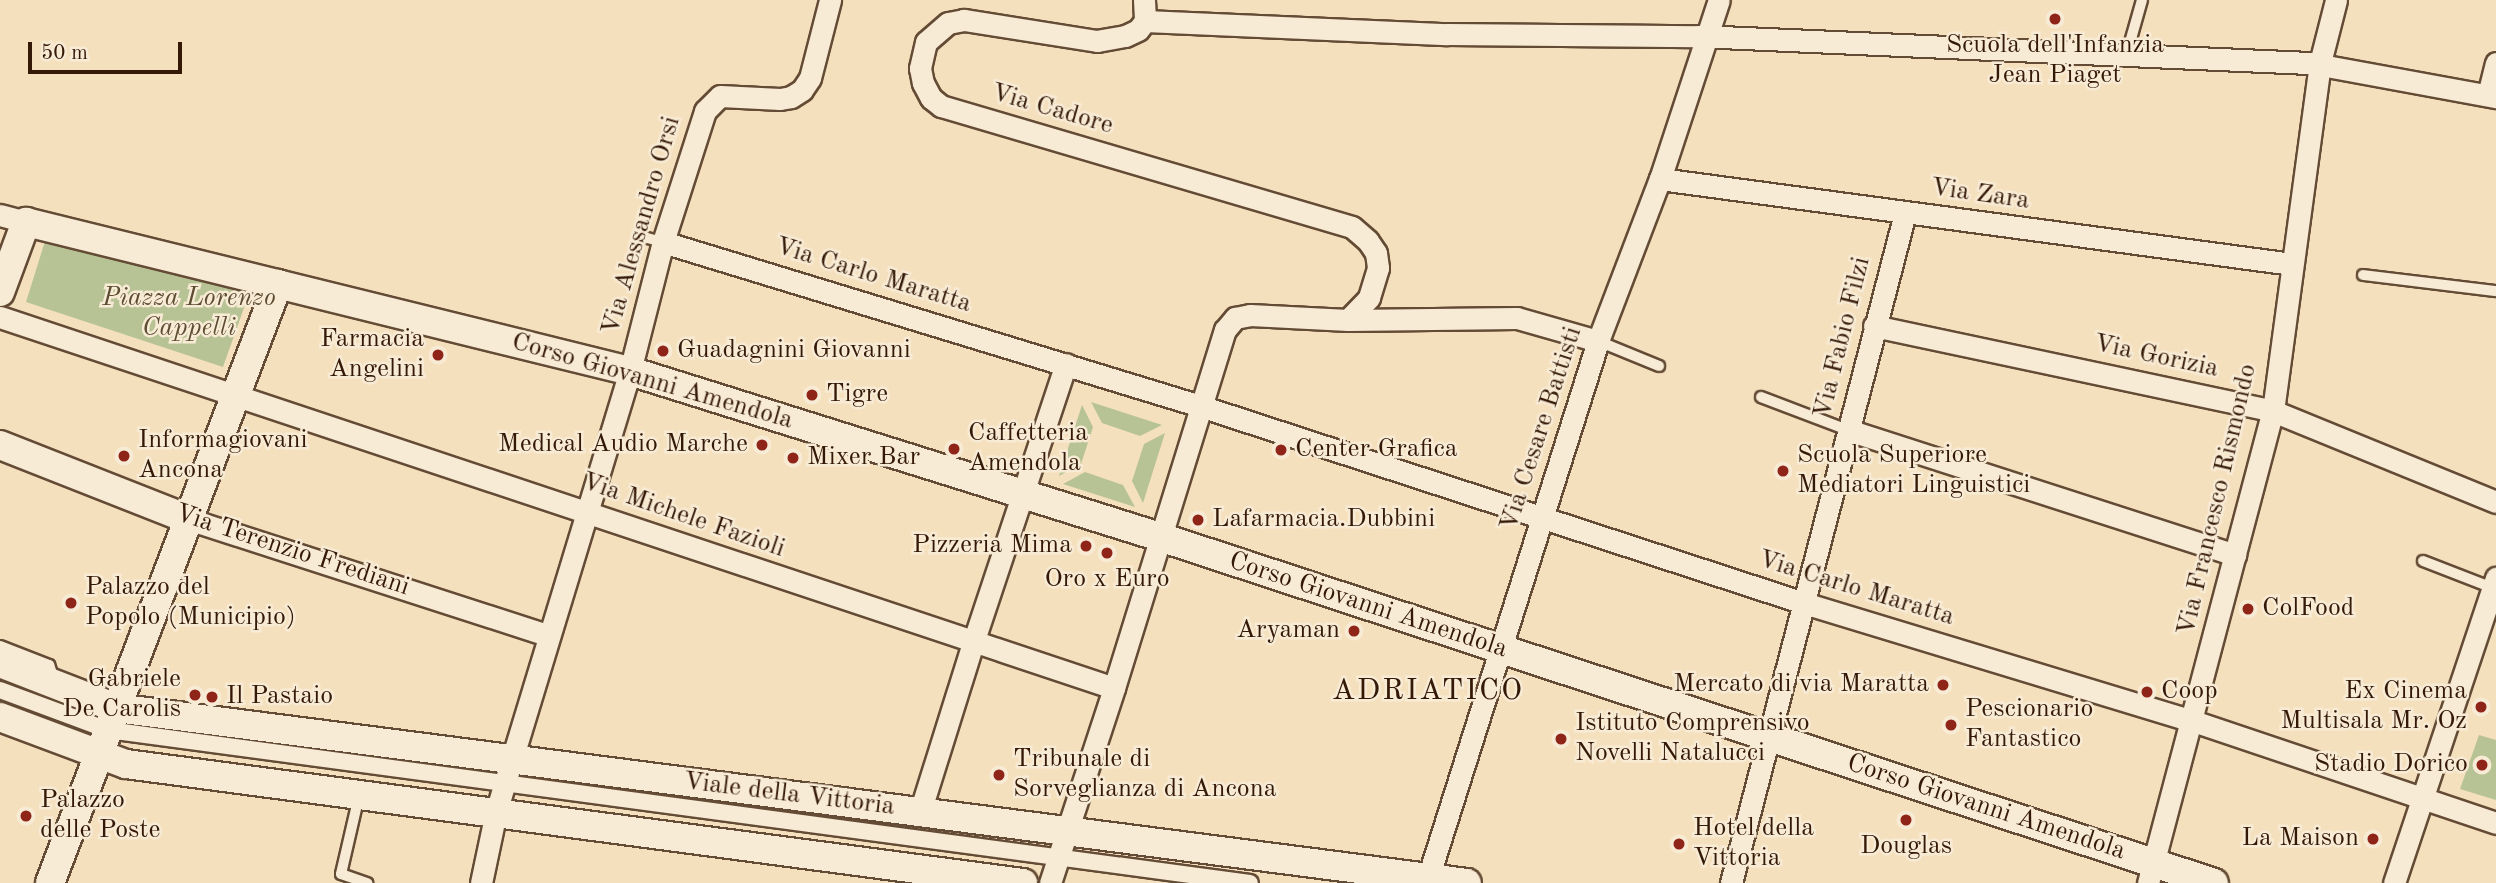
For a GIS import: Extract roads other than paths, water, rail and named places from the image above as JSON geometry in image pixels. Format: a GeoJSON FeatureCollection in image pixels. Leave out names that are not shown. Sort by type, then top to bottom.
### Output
{"type":"FeatureCollection","features":[{"type":"Feature","properties":{"kind":"street","name":"Via Alessandro Orsi"},"geometry":{"type":"LineString","coordinates":[[508,771],[585,513],[631,371],[663,242],[705,111],[720,96],[780,99],[791,97],[802,90],[810,78],[830,0]]}},
{"type":"Feature","properties":{"kind":"street","name":"Via Cesare Battisti"},"geometry":{"type":"LineString","coordinates":[[1428,878],[1598,341],[1660,179],[1719,0]]}},
{"type":"Feature","properties":{"kind":"street","name":"Via Francesco Rismondo"},"geometry":{"type":"LineString","coordinates":[[2151,873],[2273,411],[2320,63],[2336,0]]}},
{"type":"Feature","properties":{"kind":"street"},"geometry":{"type":"LineString","coordinates":[[1144,11],[1447,34],[1707,36],[2320,63],[2492,96],[2496,62]]}},
{"type":"Feature","properties":{"kind":"street","name":"Via Cadore"},"geometry":{"type":"LineString","coordinates":[[1144,11],[1138,30],[1125,36],[1097,41],[964,20],[948,23],[926,42],[920,68],[923,83],[931,98],[941,106],[1352,227],[1368,240],[1376,253],[1378,268],[1369,298],[1348,320]]}},
{"type":"Feature","properties":{"kind":"street","name":"Via Zara"},"geometry":{"type":"LineString","coordinates":[[1660,179],[2292,264]]}},
{"type":"Feature","properties":{"kind":"street","name":"Via Fabio Filzi"},"geometry":{"type":"LineString","coordinates":[[1731,883],[1905,213]]}},
{"type":"Feature","properties":{"kind":"street"},"geometry":{"type":"LineString","coordinates":[[0,292],[13,218]]}},
{"type":"Feature","properties":{"kind":"street","name":"Corso Giovanni Amendola"},"geometry":{"type":"LineString","coordinates":[[13,218],[631,371],[1160,537],[1768,737],[2151,873],[2214,883]]}},
{"type":"Feature","properties":{"kind":"street","name":"Via Carlo Maratta"},"geometry":{"type":"LineString","coordinates":[[663,242],[1201,407],[1804,603],[2193,721],[2496,823]]}},
{"type":"Feature","properties":{"kind":"street"},"geometry":{"type":"LineString","coordinates":[[50,883],[278,284]]}},
{"type":"Feature","properties":{"kind":"street"},"geometry":{"type":"LineString","coordinates":[[1050,883],[1114,688],[1225,330],[1235,318],[1250,315],[1348,320],[1517,318],[1598,341]]}},
{"type":"Feature","properties":{"kind":"street","name":"Via Michele Fazioli"},"geometry":{"type":"LineString","coordinates":[[0,317],[1114,688]]}},
{"type":"Feature","properties":{"kind":"street","name":"Via Gorizia"},"geometry":{"type":"LineString","coordinates":[[1874,326],[2273,411],[2496,502]]}},
{"type":"Feature","properties":{"kind":"street"},"geometry":{"type":"LineString","coordinates":[[920,813],[1021,495],[1066,365]]}},
{"type":"Feature","properties":{"kind":"street"},"geometry":{"type":"LineString","coordinates":[[1849,430],[2235,555]]}},
{"type":"Feature","properties":{"kind":"street","name":"Via Terenzio Frediani"},"geometry":{"type":"LineString","coordinates":[[0,445],[188,519],[548,635]]}},
{"type":"Feature","properties":{"kind":"street"},"geometry":{"type":"LineString","coordinates":[[2394,883],[2494,583]]}},
{"type":"Feature","properties":{"kind":"street"},"geometry":{"type":"LineString","coordinates":[[0,663],[56,685],[108,731]]}},
{"type":"Feature","properties":{"kind":"street"},"geometry":{"type":"LineString","coordinates":[[0,690],[108,731]]}},
{"type":"Feature","properties":{"kind":"street"},"geometry":{"type":"LineString","coordinates":[[0,717],[108,731]]}},
{"type":"Feature","properties":{"kind":"street","name":"Viale della Vittoria"},"geometry":{"type":"LineString","coordinates":[[108,731],[920,813],[1250,883]]}},
{"type":"Feature","properties":{"kind":"street","name":"Viale della Vittoria"},"geometry":{"type":"LineString","coordinates":[[108,731],[126,764],[1023,883]]}},
{"type":"Feature","properties":{"kind":"street"},"geometry":{"type":"LineString","coordinates":[[481,883],[508,771]]}},
{"type":"Feature","properties":{"kind":"street","name":"Viale della Vittoria"},"geometry":{"type":"LineString","coordinates":[[508,771],[1063,844],[1467,883]]}},
{"type":"Feature","properties":{"kind":"lane"},"geometry":{"type":"LineString","coordinates":[[2127,53],[2142,0]]}},
{"type":"Feature","properties":{"kind":"lane"},"geometry":{"type":"LineString","coordinates":[[640,236],[663,242]]}},
{"type":"Feature","properties":{"kind":"lane"},"geometry":{"type":"LineString","coordinates":[[2364,275],[2496,291]]}},
{"type":"Feature","properties":{"kind":"lane"},"geometry":{"type":"LineString","coordinates":[[1598,341],[1659,366]]}},
{"type":"Feature","properties":{"kind":"lane"},"geometry":{"type":"LineString","coordinates":[[1761,397],[1849,430]]}},
{"type":"Feature","properties":{"kind":"lane"},"geometry":{"type":"LineString","coordinates":[[2423,561],[2494,583]]}},
{"type":"Feature","properties":{"kind":"lane"},"geometry":{"type":"LineString","coordinates":[[0,646],[49,665],[56,685]]}},
{"type":"Feature","properties":{"kind":"lane"},"geometry":{"type":"LineString","coordinates":[[359,796],[341,874],[367,883]]}},
{"type":"Feature","properties":{"kind":"place","name":"Scuola dell'Infanzia Jean Piaget"},"geometry":{"type":"Point","coordinates":[2055,19]}},
{"type":"Feature","properties":{"kind":"place","name":"Guadagnini Giovanni"},"geometry":{"type":"Point","coordinates":[663,351]}},
{"type":"Feature","properties":{"kind":"place","name":"Farmacia Angelini"},"geometry":{"type":"Point","coordinates":[438,355]}},
{"type":"Feature","properties":{"kind":"place","name":"Tigre"},"geometry":{"type":"Point","coordinates":[812,395]}},
{"type":"Feature","properties":{"kind":"place","name":"Medical Audio Marche"},"geometry":{"type":"Point","coordinates":[762,445]}},
{"type":"Feature","properties":{"kind":"place","name":"Caffetteria Amendola"},"geometry":{"type":"Point","coordinates":[954,449]}},
{"type":"Feature","properties":{"kind":"place","name":"Center Grafica"},"geometry":{"type":"Point","coordinates":[1281,450]}},
{"type":"Feature","properties":{"kind":"place","name":"Informagiovani Ancona"},"geometry":{"type":"Point","coordinates":[124,456]}},
{"type":"Feature","properties":{"kind":"place","name":"Mixer Bar"},"geometry":{"type":"Point","coordinates":[793,458]}},
{"type":"Feature","properties":{"kind":"place","name":"Scuola Superiore Mediatori Linguistici"},"geometry":{"type":"Point","coordinates":[1783,471]}},
{"type":"Feature","properties":{"kind":"place","name":"Lafarmacia.Dubbini"},"geometry":{"type":"Point","coordinates":[1198,520]}},
{"type":"Feature","properties":{"kind":"place","name":"Pizzeria Mima"},"geometry":{"type":"Point","coordinates":[1086,546]}},
{"type":"Feature","properties":{"kind":"place","name":"Oro x Euro"},"geometry":{"type":"Point","coordinates":[1107,553]}},
{"type":"Feature","properties":{"kind":"place","name":"Palazzo del Popolo (Municipio)"},"geometry":{"type":"Point","coordinates":[71,603]}},
{"type":"Feature","properties":{"kind":"place","name":"ColFood"},"geometry":{"type":"Point","coordinates":[2248,609]}},
{"type":"Feature","properties":{"kind":"place","name":"Aryaman"},"geometry":{"type":"Point","coordinates":[1354,631]}},
{"type":"Feature","properties":{"kind":"place","name":"Mercato di via Maratta"},"geometry":{"type":"Point","coordinates":[1943,685]}},
{"type":"Feature","properties":{"kind":"place","name":"Coop"},"geometry":{"type":"Point","coordinates":[2147,692]}},
{"type":"Feature","properties":{"kind":"place","name":"Gabriele De Carolis"},"geometry":{"type":"Point","coordinates":[195,695]}},
{"type":"Feature","properties":{"kind":"place","name":"Il Pastaio"},"geometry":{"type":"Point","coordinates":[212,697]}},
{"type":"Feature","properties":{"kind":"place","name":"Ex Cinema Multisala Mr. Oz"},"geometry":{"type":"Point","coordinates":[2481,707]}},
{"type":"Feature","properties":{"kind":"place","name":"Pescionario Fantastico"},"geometry":{"type":"Point","coordinates":[1951,725]}},
{"type":"Feature","properties":{"kind":"place","name":"Istituto Comprensivo Novelli Natalucci"},"geometry":{"type":"Point","coordinates":[1561,739]}},
{"type":"Feature","properties":{"kind":"place","name":"Stadio Dorico"},"geometry":{"type":"Point","coordinates":[2482,765]}},
{"type":"Feature","properties":{"kind":"place","name":"Tribunale di Sorveglianza di Ancona"},"geometry":{"type":"Point","coordinates":[999,775]}},
{"type":"Feature","properties":{"kind":"place","name":"Palazzo delle Poste"},"geometry":{"type":"Point","coordinates":[26,816]}},
{"type":"Feature","properties":{"kind":"place","name":"Douglas"},"geometry":{"type":"Point","coordinates":[1906,820]}},
{"type":"Feature","properties":{"kind":"place","name":"La Maison"},"geometry":{"type":"Point","coordinates":[2373,839]}},
{"type":"Feature","properties":{"kind":"place","name":"Hotel della Vittoria"},"geometry":{"type":"Point","coordinates":[1679,844]}},
{"type":"Feature","properties":{"kind":"district","name":"ADRIATICO"},"geometry":{"type":"Point","coordinates":[1428,691]}},
{"type":"Feature","properties":{"kind":"park label","name":"Piazza Lorenzo Cappelli"},"geometry":{"type":"Point","coordinates":[189,314]}}]}
